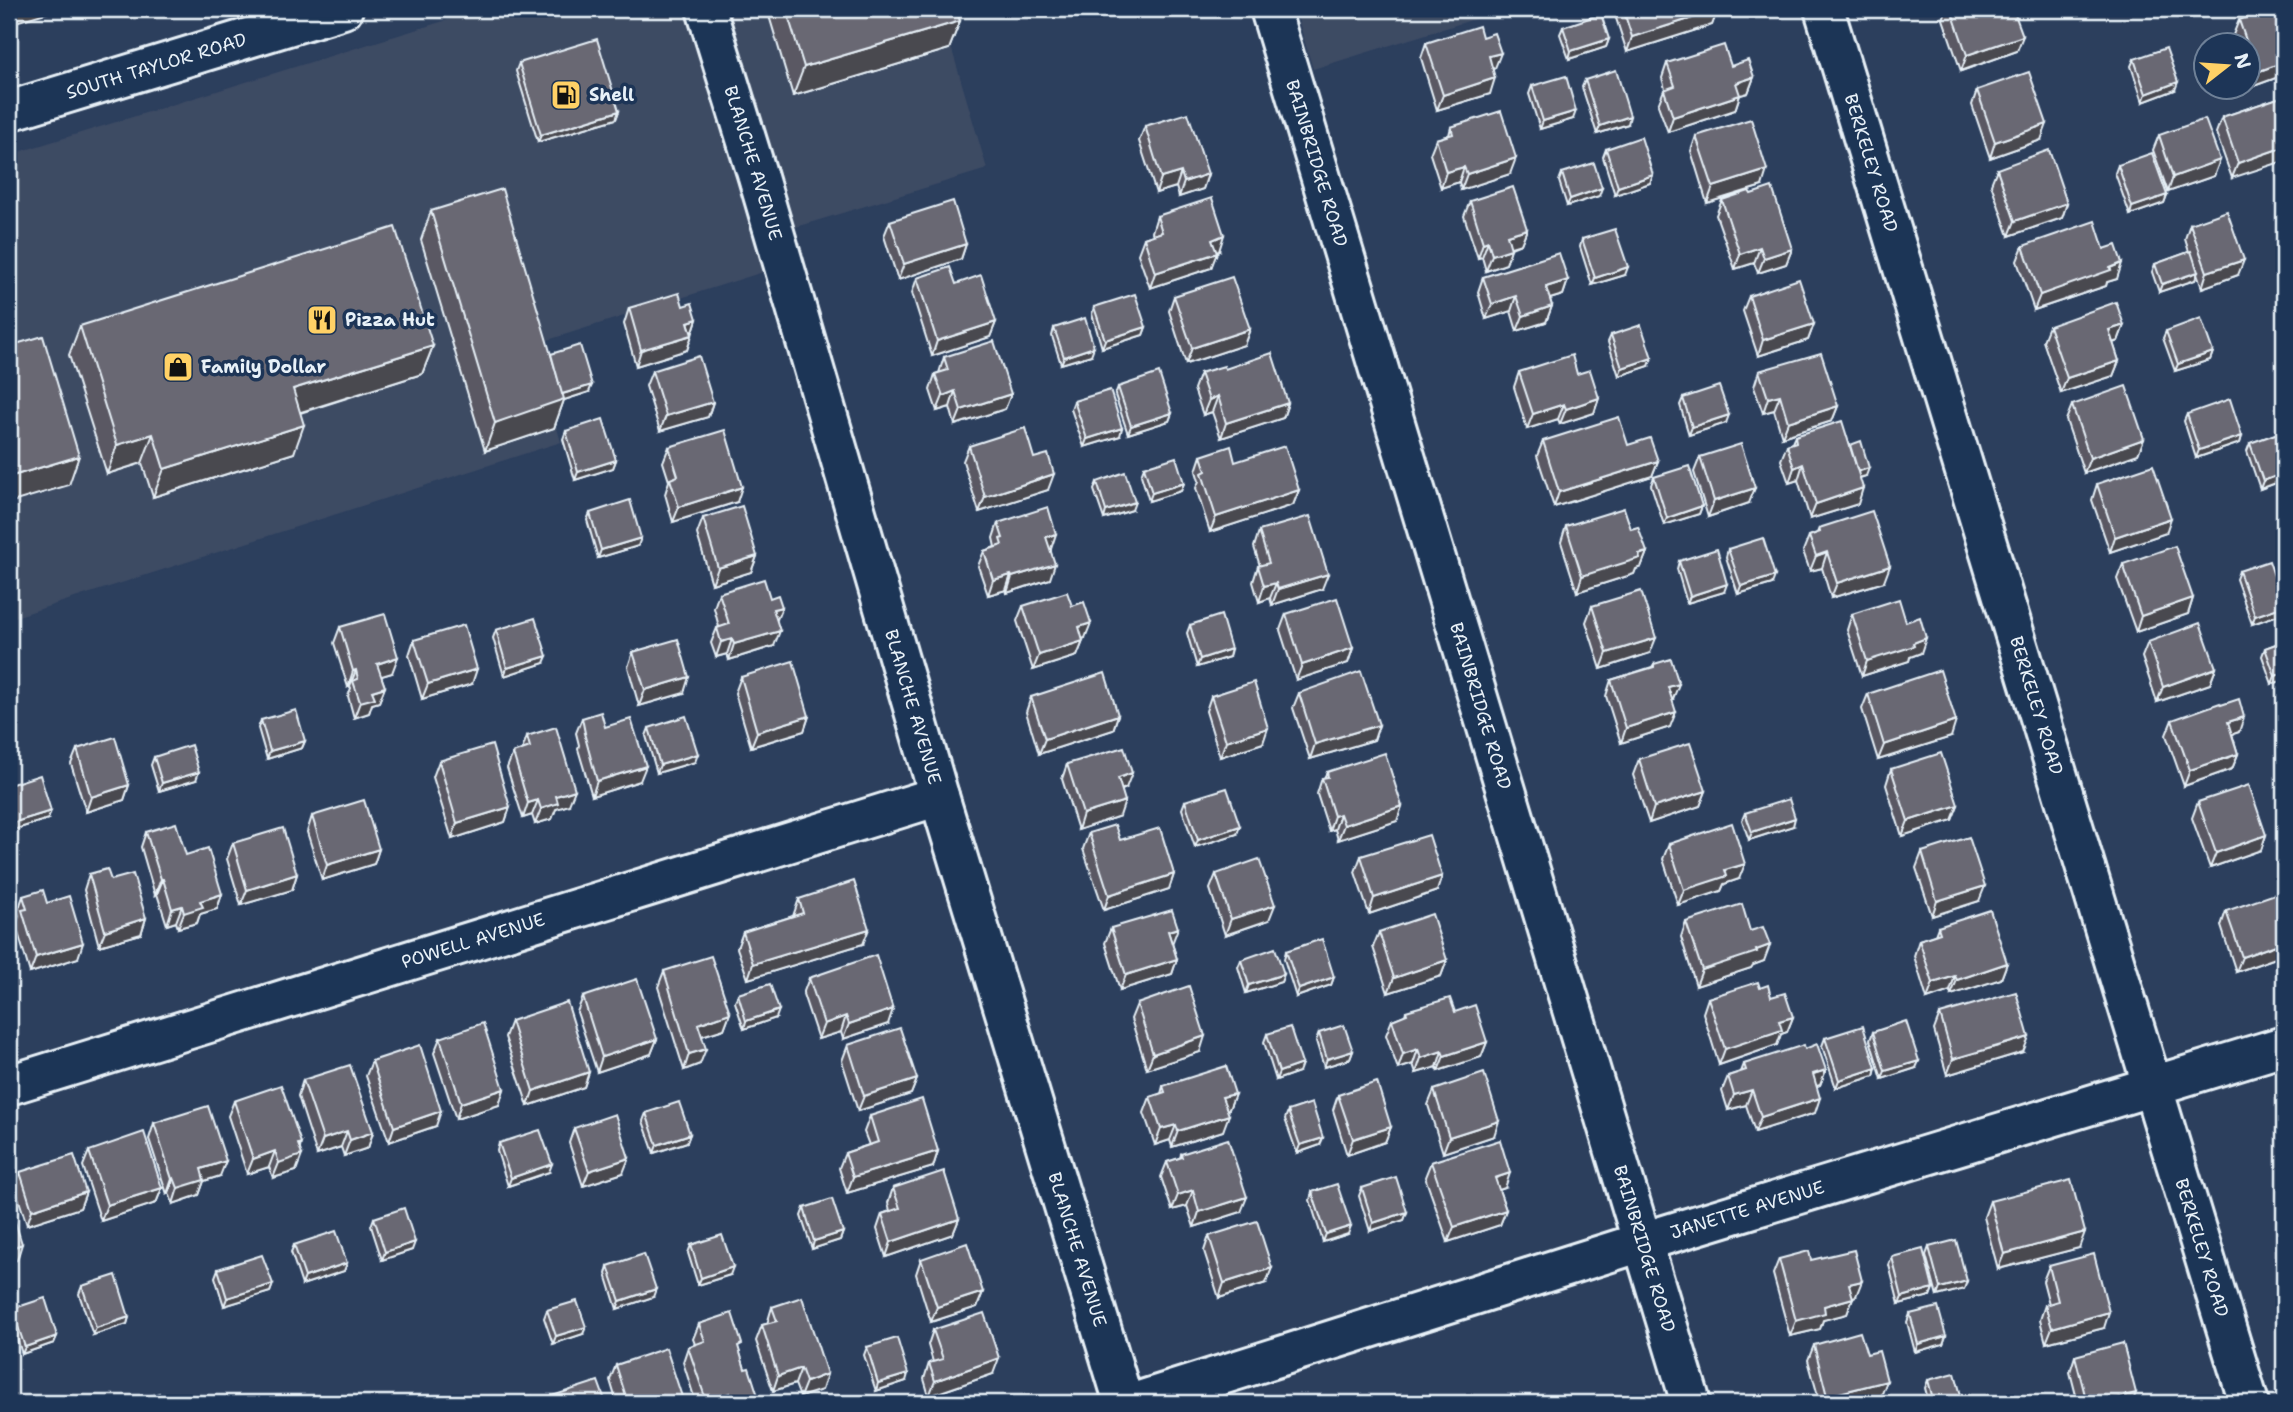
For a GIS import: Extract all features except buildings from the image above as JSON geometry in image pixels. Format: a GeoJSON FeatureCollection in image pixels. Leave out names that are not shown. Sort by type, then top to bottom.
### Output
{"type":"FeatureCollection","features":[{"type":"Feature","properties":{"kind":"street","name":"SOUTH TAYLOR ROAD"},"geometry":{"type":"LineString","coordinates":[[9,111],[344,9]]}},
{"type":"Feature","properties":{"kind":"street","name":"BLANCHE AVENUE"},"geometry":{"type":"LineString","coordinates":[[706,9],[939,796],[1124,1403]]}},
{"type":"Feature","properties":{"kind":"street","name":"BAINBRIDGE ROAD"},"geometry":{"type":"LineString","coordinates":[[1270,9],[1690,1403]]}},
{"type":"Feature","properties":{"kind":"street","name":"BERKELEY ROAD"},"geometry":{"type":"LineString","coordinates":[[1824,9],[2249,1403]]}},
{"type":"Feature","properties":{"kind":"street","name":"POWELL AVENUE"},"geometry":{"type":"LineString","coordinates":[[9,1085],[939,796]]}},
{"type":"Feature","properties":{"kind":"street","name":"JANETTE AVENUE"},"geometry":{"type":"LineString","coordinates":[[1133,1403],[1642,1242],[2284,1046]]}},
{"type":"Feature","properties":{"kind":"shaded area"},"geometry":{"type":"Polygon","coordinates":[[[483,9],[940,9],[987,169],[796,227],[770,145],[729,158],[763,272],[532,345],[561,442],[9,619],[9,155],[483,9]]]}},
{"type":"Feature","properties":{"kind":"shaded area"},"geometry":{"type":"Polygon","coordinates":[[[1295,9],[1507,9],[1313,69],[1295,9]]]}},
{"type":"Feature","properties":{"kind":"place","name":"Shell"},"geometry":{"type":"Point","coordinates":[566,95]}},
{"type":"Feature","properties":{"kind":"place","name":"Pizza Hut"},"geometry":{"type":"Point","coordinates":[322,320]}},
{"type":"Feature","properties":{"kind":"place","name":"Family Dollar"},"geometry":{"type":"Point","coordinates":[178,367]}}]}
